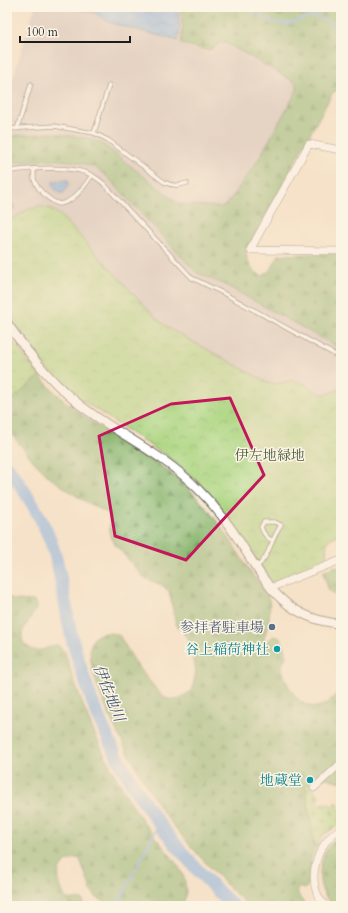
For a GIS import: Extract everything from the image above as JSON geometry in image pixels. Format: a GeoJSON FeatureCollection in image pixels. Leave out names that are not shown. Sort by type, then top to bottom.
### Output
{"type":"FeatureCollection","features":[{"type":"Feature","properties":{"kind":"street"},"geometry":{"type":"LineString","coordinates":[[341,150],[309,144],[250,250],[341,250]]}},
{"type":"Feature","properties":{"kind":"street"},"geometry":{"type":"LineString","coordinates":[[7,323],[44,372],[69,396],[91,414],[168,463],[196,487],[232,529],[255,568],[271,589],[283,601],[307,615],[341,624]]}},
{"type":"Feature","properties":{"kind":"street"},"geometry":{"type":"LineString","coordinates":[[271,589],[275,586],[341,560]]}},
{"type":"Feature","properties":{"kind":"street"},"geometry":{"type":"LineString","coordinates":[[314,788],[332,769],[341,763]]}},
{"type":"Feature","properties":{"kind":"street"},"geometry":{"type":"LineString","coordinates":[[326,906],[318,897],[315,870],[317,860],[324,843],[334,833],[341,829]]}},
{"type":"Feature","properties":{"kind":"lane"},"geometry":{"type":"LineString","coordinates":[[17,129],[31,84]]}},
{"type":"Feature","properties":{"kind":"lane"},"geometry":{"type":"LineString","coordinates":[[94,133],[109,85]]}},
{"type":"Feature","properties":{"kind":"lane"},"geometry":{"type":"LineString","coordinates":[[7,130],[54,126],[94,133],[108,140],[171,186],[179,186],[187,183]]}},
{"type":"Feature","properties":{"kind":"lane"},"geometry":{"type":"LineString","coordinates":[[34,169],[36,184],[52,201],[60,204],[71,199],[86,186],[92,175]]}},
{"type":"Feature","properties":{"kind":"lane"},"geometry":{"type":"LineString","coordinates":[[7,172],[34,169],[78,170],[92,175],[103,184],[192,278],[223,293],[341,358]]}},
{"type":"Feature","properties":{"kind":"lane"},"geometry":{"type":"LineString","coordinates":[[255,568],[267,555],[272,540],[281,525],[275,522],[264,522],[261,527],[262,530],[267,538],[272,540]]}},
{"type":"Feature","properties":{"kind":"highlighted area"},"geometry":{"type":"Polygon","coordinates":[[[230,398],[264,475],[186,560],[115,536],[99,436],[171,404],[230,398]]]}},
{"type":"Feature","properties":{"kind":"shaded area"},"geometry":{"type":"Polygon","coordinates":[[[35,7],[180,7],[183,27],[181,40],[184,46],[210,53],[221,42],[226,43],[295,82],[297,85],[297,90],[260,157],[228,203],[223,207],[179,204],[98,142],[39,133],[7,136],[7,97],[35,7]]]}},
{"type":"Feature","properties":{"kind":"shaded area"},"geometry":{"type":"Polygon","coordinates":[[[33,161],[79,163],[87,165],[102,173],[196,272],[227,286],[341,349],[341,388],[333,393],[323,395],[287,382],[273,384],[268,383],[170,329],[156,318],[61,216],[51,209],[27,210],[7,223],[7,164],[33,161]]]}},
{"type":"Feature","properties":{"kind":"green space"},"geometry":{"type":"Polygon","coordinates":[[[8,7],[14,7],[7,29],[8,7]]]}},
{"type":"Feature","properties":{"kind":"green space"},"geometry":{"type":"Polygon","coordinates":[[[180,7],[341,7],[341,91],[335,91],[332,94],[246,253],[252,269],[263,276],[271,269],[279,255],[341,253],[341,349],[227,286],[196,272],[108,178],[96,168],[70,161],[25,161],[7,164],[7,136],[54,133],[92,139],[104,145],[179,204],[223,207],[228,203],[260,157],[297,90],[297,85],[295,82],[226,43],[221,42],[209,51],[181,44],[183,27],[180,7]]]}},
{"type":"Feature","properties":{"kind":"green space","name":"伊左地緑地"},"geometry":{"type":"Polygon","coordinates":[[[40,206],[51,209],[61,216],[156,318],[170,329],[268,383],[274,384],[289,381],[300,382],[319,394],[332,393],[341,388],[341,534],[332,538],[327,543],[326,558],[323,564],[278,582],[272,582],[267,577],[236,526],[200,484],[171,459],[77,397],[47,369],[34,353],[7,314],[7,223],[27,210],[40,206]]]}},
{"type":"Feature","properties":{"kind":"green space"},"geometry":{"type":"Polygon","coordinates":[[[7,334],[34,370],[65,401],[88,419],[168,471],[190,490],[209,511],[268,597],[270,606],[269,617],[263,644],[274,636],[280,638],[286,653],[282,669],[292,692],[297,698],[310,706],[318,707],[326,704],[341,688],[341,782],[326,778],[305,785],[315,848],[311,858],[308,886],[305,889],[298,887],[300,898],[307,906],[249,906],[244,902],[202,859],[163,812],[122,742],[106,708],[94,676],[90,650],[97,635],[119,635],[138,667],[160,694],[168,699],[178,699],[187,694],[193,688],[196,670],[191,646],[188,639],[176,624],[169,591],[162,585],[144,578],[114,543],[110,535],[109,514],[81,499],[49,477],[36,464],[7,429],[7,334]]]}},
{"type":"Feature","properties":{"kind":"green space"},"geometry":{"type":"Polygon","coordinates":[[[7,334],[39,376],[13,399],[7,399],[7,334]]]}},
{"type":"Feature","properties":{"kind":"green space"},"geometry":{"type":"Polygon","coordinates":[[[335,566],[341,569],[341,593],[333,594],[329,591],[323,572],[335,566]]]}},
{"type":"Feature","properties":{"kind":"green space"},"geometry":{"type":"Polygon","coordinates":[[[7,596],[14,600],[34,601],[37,606],[23,632],[23,642],[28,647],[38,650],[58,645],[65,652],[88,719],[108,762],[144,823],[181,870],[186,886],[182,906],[112,906],[96,897],[91,890],[80,859],[76,858],[63,864],[60,869],[59,880],[66,899],[83,900],[83,906],[7,906],[7,891],[14,890],[15,887],[11,866],[7,856],[7,596]]]}},
{"type":"Feature","properties":{"kind":"green space"},"geometry":{"type":"Polygon","coordinates":[[[341,631],[341,666],[336,636],[338,632],[341,631]]]}},
{"type":"Feature","properties":{"kind":"green space"},"geometry":{"type":"Polygon","coordinates":[[[313,782],[314,791],[320,796],[316,801],[320,804],[328,803],[332,806],[336,802],[339,804],[337,806],[341,810],[341,824],[324,834],[315,848],[305,785],[313,782]]]}},
{"type":"Feature","properties":{"kind":"green space"},"geometry":{"type":"Polygon","coordinates":[[[341,835],[341,906],[336,906],[328,900],[323,891],[320,881],[320,870],[322,859],[327,849],[333,841],[341,835]]]}},
{"type":"Feature","properties":{"kind":"water"},"geometry":{"type":"Polygon","coordinates":[[[78,7],[177,7],[180,27],[178,41],[108,22],[95,13],[77,9],[78,7]]]}},
{"type":"Feature","properties":{"kind":"water"},"geometry":{"type":"Polygon","coordinates":[[[68,180],[69,185],[63,193],[60,193],[52,186],[54,181],[68,180]]]}},
{"type":"Feature","properties":{"kind":"water"},"geometry":{"type":"Polygon","coordinates":[[[7,201],[10,201],[16,207],[7,212],[7,201]]]}},
{"type":"Feature","properties":{"kind":"waterway"},"geometry":{"type":"LineString","coordinates":[[244,7],[269,20],[284,24],[293,23],[308,17],[318,17],[328,21],[341,31]]}},
{"type":"Feature","properties":{"kind":"waterway","name":"伊佐地川"},"geometry":{"type":"LineString","coordinates":[[7,466],[34,507],[50,539],[58,566],[76,652],[95,708],[109,740],[143,800],[163,828],[208,881],[233,906]]}},
{"type":"Feature","properties":{"kind":"waterway"},"geometry":{"type":"LineString","coordinates":[[117,906],[159,824]]}},
{"type":"Feature","properties":{"kind":"place","name":"参拝者駐車場"},"geometry":{"type":"Point","coordinates":[272,627]}},
{"type":"Feature","properties":{"kind":"place","name":"谷上稲荷神社"},"geometry":{"type":"Point","coordinates":[277,649]}},
{"type":"Feature","properties":{"kind":"place","name":"地蔵堂"},"geometry":{"type":"Point","coordinates":[310,780]}}]}
